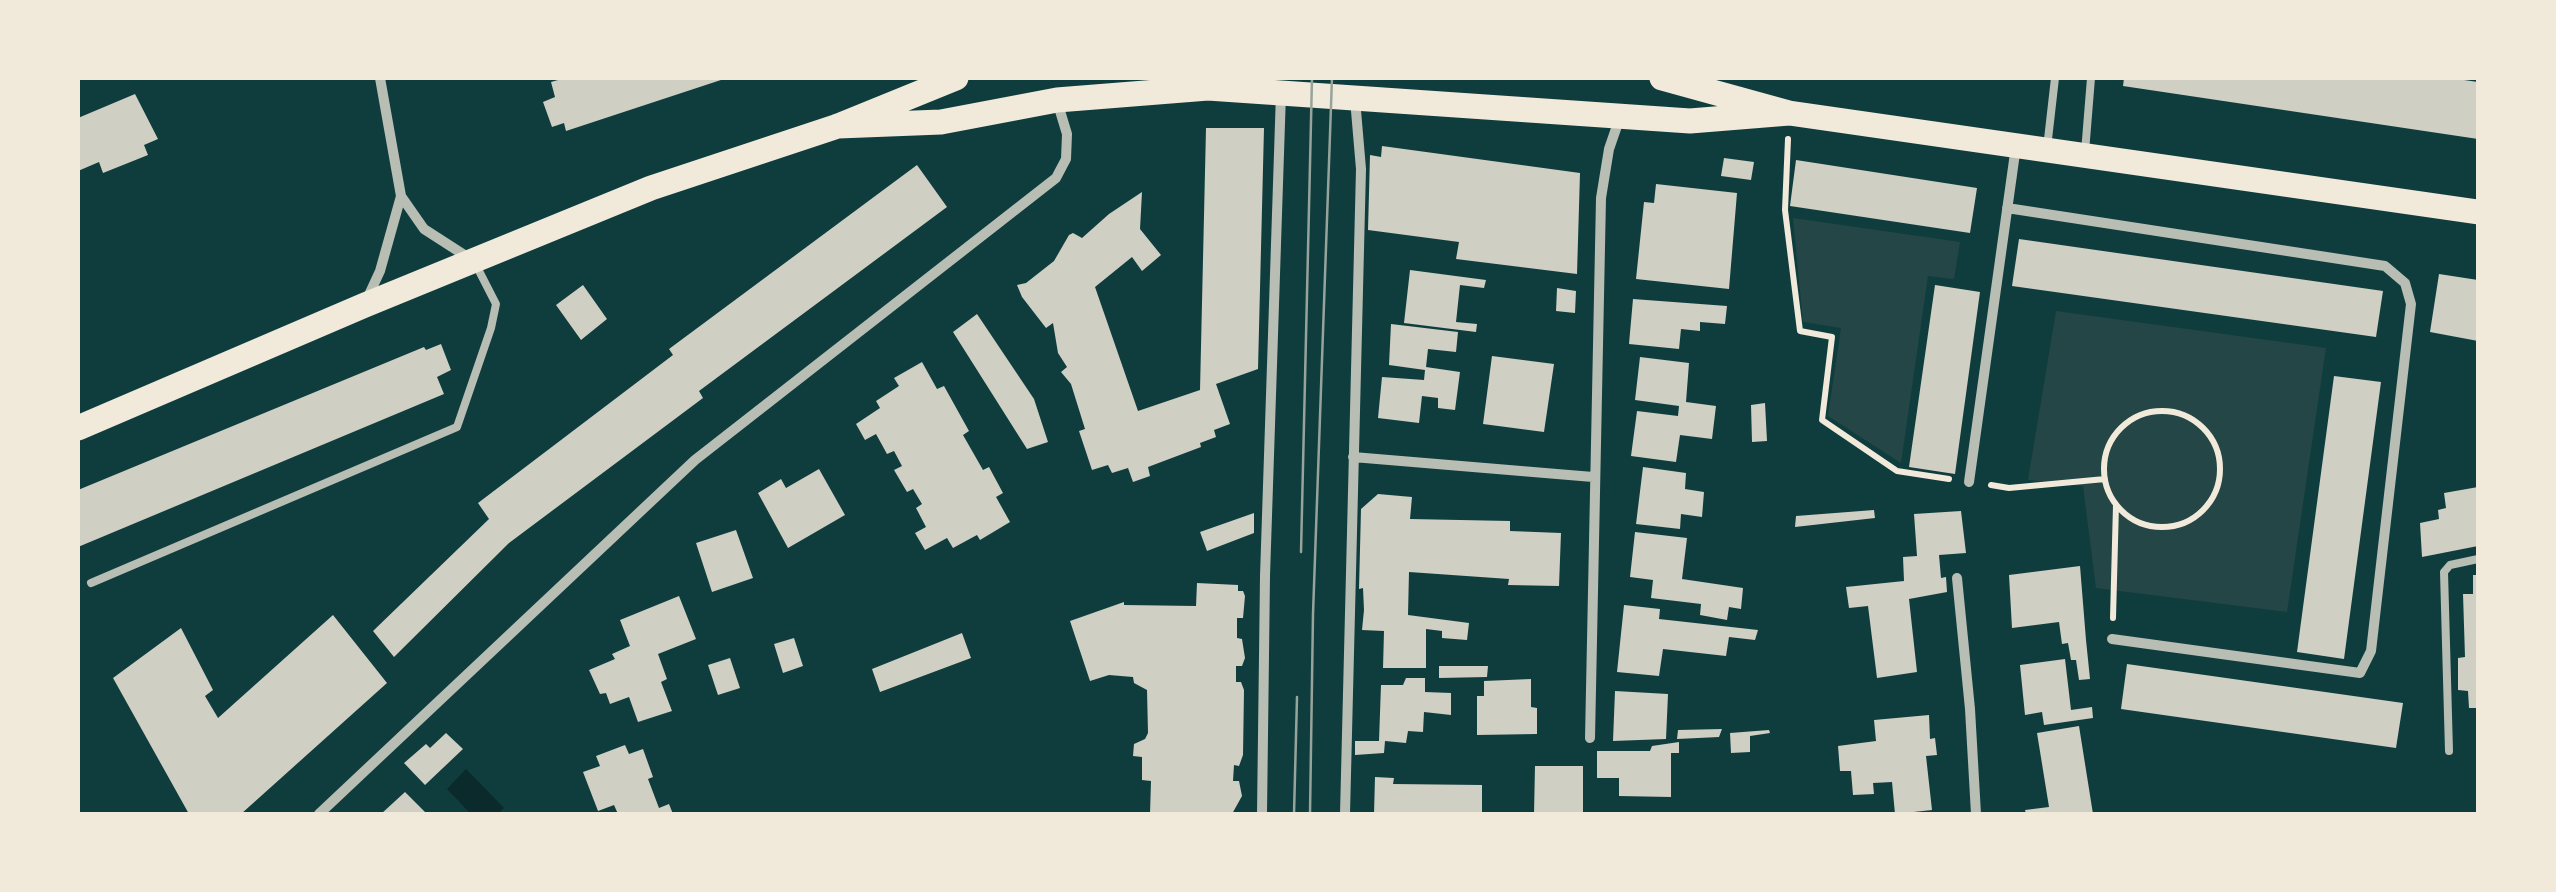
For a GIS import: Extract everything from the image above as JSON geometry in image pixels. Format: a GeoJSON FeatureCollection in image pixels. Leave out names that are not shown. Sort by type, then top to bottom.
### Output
{"type":"FeatureCollection","features":[{"type":"Feature","properties":{"kind":"main road"},"geometry":{"type":"LineString","coordinates":[[1662,78],[1789,113],[2478,212]]}},
{"type":"Feature","properties":{"kind":"main road"},"geometry":{"type":"LineString","coordinates":[[78,428],[365,304],[651,188],[838,126],[942,79]]}},
{"type":"Feature","properties":{"kind":"main road"},"geometry":{"type":"LineString","coordinates":[[838,126],[941,122],[1058,89],[1288,85],[1356,88],[1690,121],[1789,113]]}},
{"type":"Feature","properties":{"kind":"street"},"geometry":{"type":"LineString","coordinates":[[380,78],[401,196],[424,229],[474,260]]}},
{"type":"Feature","properties":{"kind":"street"},"geometry":{"type":"LineString","coordinates":[[1262,814],[1266,556],[1288,85]]}},
{"type":"Feature","properties":{"kind":"street"},"geometry":{"type":"LineString","coordinates":[[1345,814],[1361,169],[1356,88]]}},
{"type":"Feature","properties":{"kind":"street"},"geometry":{"type":"LineString","coordinates":[[319,814],[695,460],[1056,178],[1066,159],[1067,134],[1058,89]]}},
{"type":"Feature","properties":{"kind":"street"},"geometry":{"type":"LineString","coordinates":[[1590,738],[1601,198],[1609,148],[1621,114]]}},
{"type":"Feature","properties":{"kind":"street"},"geometry":{"type":"LineString","coordinates":[[1969,482],[2016,146]]}},
{"type":"Feature","properties":{"kind":"street"},"geometry":{"type":"LineString","coordinates":[[365,304],[380,272],[401,196]]}},
{"type":"Feature","properties":{"kind":"street"},"geometry":{"type":"LineString","coordinates":[[2007,208],[2384,266],[2405,283],[2411,304],[2371,650],[2360,672],[2112,639]]}},
{"type":"Feature","properties":{"kind":"street"},"geometry":{"type":"LineString","coordinates":[[1353,457],[1593,477]]}},
{"type":"Feature","properties":{"kind":"street"},"geometry":{"type":"LineString","coordinates":[[1957,578],[1976,814]]}},
{"type":"Feature","properties":{"kind":"lane"},"geometry":{"type":"LineString","coordinates":[[2047,150],[2055,78]]}},
{"type":"Feature","properties":{"kind":"lane"},"geometry":{"type":"LineString","coordinates":[[2085,156],[2090,78]]}},
{"type":"Feature","properties":{"kind":"lane"},"geometry":{"type":"LineString","coordinates":[[91,583],[457,427],[496,304],[474,260]]}},
{"type":"Feature","properties":{"kind":"lane"},"geometry":{"type":"LineString","coordinates":[[2448,751],[2444,572],[2450,565],[2478,559]]}},
{"type":"Feature","properties":{"kind":"path"},"geometry":{"type":"LineString","coordinates":[[1789,113],[1786,210],[1800,331],[1832,336],[1822,420],[1897,470],[2009,488],[2104,479]]}},
{"type":"Feature","properties":{"kind":"path"},"geometry":{"type":"LineString","coordinates":[[2159,410],[2179,413],[2210,436],[2218,454],[2220,474],[2204,509],[2188,521],[2150,525],[2131,518],[2116,504],[2104,479],[2104,459],[2111,440],[2123,425],[2159,410]]}},
{"type":"Feature","properties":{"kind":"path"},"geometry":{"type":"LineString","coordinates":[[2112,639],[2116,504]]}},
{"type":"Feature","properties":{"kind":"shaded area"},"geometry":{"type":"Polygon","coordinates":[[[1793,218],[1960,242],[1954,279],[1928,276],[1901,463],[1828,416],[1841,328],[1803,322],[1793,218]]]}},
{"type":"Feature","properties":{"kind":"shaded area"},"geometry":{"type":"Polygon","coordinates":[[[2056,311],[2326,348],[2287,612],[2096,588],[2083,486],[2028,480],[2056,311]]]}},
{"type":"Feature","properties":{"kind":"shaded area"},"geometry":{"type":"Polygon","coordinates":[[[466,769],[504,808],[498,814],[471,814],[447,789],[466,769]]]}},
{"type":"Feature","properties":{"kind":"building"},"geometry":{"type":"Polygon","coordinates":[[[565,78],[727,78],[566,131],[564,123],[552,127],[543,102],[555,97],[551,82],[565,78]]]}},
{"type":"Feature","properties":{"kind":"building"},"geometry":{"type":"Polygon","coordinates":[[[2124,78],[2450,78],[2478,82],[2478,139],[2123,86],[2124,78]]]}},
{"type":"Feature","properties":{"kind":"building"},"geometry":{"type":"Polygon","coordinates":[[[135,94],[158,139],[144,145],[148,155],[103,173],[99,162],[78,171],[78,118],[135,94]]]}},
{"type":"Feature","properties":{"kind":"building"},"geometry":{"type":"Polygon","coordinates":[[[1206,128],[1264,128],[1258,369],[1216,384],[1230,424],[1214,430],[1216,437],[1200,443],[1201,447],[1148,467],[1150,476],[1133,482],[1128,468],[1112,473],[1108,465],[1092,470],[1079,431],[1085,429],[1071,384],[1061,372],[1067,367],[1058,353],[1053,323],[1046,328],[1017,285],[1026,283],[1054,261],[1069,235],[1082,238],[1142,192],[1140,229],[1161,255],[1142,271],[1132,257],[1095,287],[1138,411],[1200,390],[1206,128]]]}},
{"type":"Feature","properties":{"kind":"building"},"geometry":{"type":"Polygon","coordinates":[[[1382,146],[1580,173],[1577,274],[1456,259],[1459,242],[1368,230],[1370,155],[1381,157],[1382,146]]]}},
{"type":"Feature","properties":{"kind":"building"},"geometry":{"type":"Polygon","coordinates":[[[1724,158],[1754,162],[1751,180],[1721,176],[1724,158]]]}},
{"type":"Feature","properties":{"kind":"building"},"geometry":{"type":"Polygon","coordinates":[[[1796,160],[1977,188],[1970,233],[1790,206],[1796,160]]]}},
{"type":"Feature","properties":{"kind":"building"},"geometry":{"type":"Polygon","coordinates":[[[917,165],[947,207],[699,391],[703,398],[509,543],[394,657],[373,631],[489,519],[478,503],[673,355],[669,349],[917,165]]]}},
{"type":"Feature","properties":{"kind":"building"},"geometry":{"type":"Polygon","coordinates":[[[1656,184],[1737,193],[1729,289],[1636,279],[1644,202],[1654,203],[1656,184]]]}},
{"type":"Feature","properties":{"kind":"building"},"geometry":{"type":"Polygon","coordinates":[[[2019,239],[2383,291],[2376,337],[2012,286],[2019,239]]]}},
{"type":"Feature","properties":{"kind":"building"},"geometry":{"type":"Polygon","coordinates":[[[1410,270],[1486,280],[1484,288],[1460,285],[1456,322],[1477,324],[1476,332],[1404,323],[1410,270]]]}},
{"type":"Feature","properties":{"kind":"building"},"geometry":{"type":"Polygon","coordinates":[[[2439,274],[2478,280],[2478,341],[2430,332],[2439,274]]]}},
{"type":"Feature","properties":{"kind":"building"},"geometry":{"type":"Polygon","coordinates":[[[583,285],[607,319],[581,340],[556,305],[583,285]]]}},
{"type":"Feature","properties":{"kind":"building"},"geometry":{"type":"Polygon","coordinates":[[[1935,285],[1980,292],[1955,474],[1909,467],[1935,285]]]}},
{"type":"Feature","properties":{"kind":"building"},"geometry":{"type":"Polygon","coordinates":[[[1557,288],[1576,291],[1575,313],[1556,311],[1557,288]]]}},
{"type":"Feature","properties":{"kind":"building"},"geometry":{"type":"Polygon","coordinates":[[[1633,299],[1727,306],[1725,324],[1700,322],[1700,331],[1681,329],[1679,349],[1629,344],[1633,299]]]}},
{"type":"Feature","properties":{"kind":"building"},"geometry":{"type":"Polygon","coordinates":[[[977,314],[1034,399],[1048,442],[1027,449],[953,332],[977,314]]]}},
{"type":"Feature","properties":{"kind":"building"},"geometry":{"type":"Polygon","coordinates":[[[1391,324],[1458,332],[1456,352],[1428,349],[1426,367],[1460,372],[1455,410],[1438,408],[1438,398],[1422,396],[1419,423],[1378,418],[1382,377],[1424,380],[1425,370],[1389,365],[1391,324]]]}},
{"type":"Feature","properties":{"kind":"building"},"geometry":{"type":"Polygon","coordinates":[[[441,344],[451,370],[437,377],[444,394],[78,547],[78,490],[424,347],[426,350],[441,344]]]}},
{"type":"Feature","properties":{"kind":"building"},"geometry":{"type":"Polygon","coordinates":[[[1492,356],[1554,364],[1544,432],[1483,424],[1492,356]]]}},
{"type":"Feature","properties":{"kind":"building"},"geometry":{"type":"Polygon","coordinates":[[[1640,357],[1689,363],[1686,402],[1716,406],[1712,439],[1680,435],[1676,462],[1631,456],[1637,411],[1678,416],[1679,406],[1635,400],[1640,357]]]}},
{"type":"Feature","properties":{"kind":"building"},"geometry":{"type":"Polygon","coordinates":[[[922,362],[937,389],[944,386],[969,431],[963,435],[983,470],[989,467],[1003,493],[996,497],[1010,522],[980,540],[977,535],[953,548],[947,538],[925,550],[915,533],[926,527],[916,508],[922,504],[913,489],[907,492],[894,470],[902,466],[894,451],[887,454],[876,434],[865,440],[856,424],[880,408],[876,401],[899,386],[894,378],[922,362]]]}},
{"type":"Feature","properties":{"kind":"building"},"geometry":{"type":"Polygon","coordinates":[[[2334,376],[2381,382],[2344,659],[2297,652],[2334,376]]]}},
{"type":"Feature","properties":{"kind":"building"},"geometry":{"type":"Polygon","coordinates":[[[1765,403],[1767,441],[1752,442],[1751,405],[1765,403]]]}},
{"type":"Feature","properties":{"kind":"building"},"geometry":{"type":"Polygon","coordinates":[[[1643,467],[1686,473],[1685,489],[1704,492],[1702,517],[1681,514],[1680,529],[1636,524],[1643,467]]]}},
{"type":"Feature","properties":{"kind":"building"},"geometry":{"type":"Polygon","coordinates":[[[819,469],[845,515],[788,548],[758,493],[781,479],[786,488],[819,469]]]}},
{"type":"Feature","properties":{"kind":"building"},"geometry":{"type":"Polygon","coordinates":[[[2478,487],[2478,546],[2422,557],[2420,523],[2439,519],[2438,510],[2446,508],[2444,493],[2478,487]]]}},
{"type":"Feature","properties":{"kind":"building"},"geometry":{"type":"Polygon","coordinates":[[[1378,494],[1412,497],[1410,519],[1510,521],[1510,531],[1561,533],[1559,586],[1508,585],[1509,579],[1409,572],[1408,615],[1469,623],[1467,640],[1442,638],[1442,631],[1426,629],[1426,668],[1383,668],[1384,631],[1362,630],[1363,588],[1359,589],[1361,509],[1378,494]]]}},
{"type":"Feature","properties":{"kind":"building"},"geometry":{"type":"Polygon","coordinates":[[[1874,510],[1875,518],[1795,527],[1796,516],[1874,510]]]}},
{"type":"Feature","properties":{"kind":"building"},"geometry":{"type":"Polygon","coordinates":[[[1961,511],[1966,553],[1939,555],[1947,592],[1909,599],[1917,672],[1877,678],[1868,606],[1849,608],[1846,587],[1904,581],[1903,557],[1917,556],[1914,514],[1961,511]]]}},
{"type":"Feature","properties":{"kind":"building"},"geometry":{"type":"Polygon","coordinates":[[[1254,513],[1254,533],[1207,551],[1200,532],[1254,513]]]}},
{"type":"Feature","properties":{"kind":"building"},"geometry":{"type":"Polygon","coordinates":[[[736,530],[753,578],[712,592],[696,543],[736,530]]]}},
{"type":"Feature","properties":{"kind":"building"},"geometry":{"type":"Polygon","coordinates":[[[1635,532],[1687,538],[1682,579],[1743,588],[1741,609],[1729,607],[1727,620],[1700,615],[1701,604],[1651,598],[1653,580],[1630,577],[1635,532]]]}},
{"type":"Feature","properties":{"kind":"building"},"geometry":{"type":"Polygon","coordinates":[[[2080,566],[2090,679],[2079,680],[2068,643],[2062,644],[2059,622],[2012,628],[2009,575],[2080,566]]]}},
{"type":"Feature","properties":{"kind":"building"},"geometry":{"type":"Polygon","coordinates":[[[2473,575],[2478,575],[2478,708],[2469,708],[2468,691],[2458,690],[2458,658],[2465,657],[2463,594],[2473,594],[2473,575]]]}},
{"type":"Feature","properties":{"kind":"building"},"geometry":{"type":"Polygon","coordinates":[[[1197,583],[1238,585],[1238,591],[1245,596],[1243,618],[1237,618],[1237,638],[1242,639],[1245,658],[1242,666],[1236,666],[1236,682],[1241,682],[1244,690],[1243,755],[1239,766],[1234,765],[1233,781],[1239,781],[1242,796],[1232,814],[1150,814],[1151,781],[1142,780],[1142,757],[1133,756],[1134,744],[1148,733],[1147,690],[1134,683],[1133,677],[1109,675],[1090,681],[1070,621],[1124,602],[1196,606],[1197,583]]]}},
{"type":"Feature","properties":{"kind":"building"},"geometry":{"type":"Polygon","coordinates":[[[679,596],[696,639],[658,654],[667,679],[661,682],[672,711],[638,722],[629,697],[610,704],[606,693],[600,694],[589,670],[615,659],[612,654],[630,646],[620,620],[679,596]]]}},
{"type":"Feature","properties":{"kind":"building"},"geometry":{"type":"Polygon","coordinates":[[[1624,605],[1660,609],[1659,619],[1758,630],[1755,640],[1729,637],[1726,656],[1663,649],[1659,676],[1617,672],[1624,605]]]}},
{"type":"Feature","properties":{"kind":"building"},"geometry":{"type":"Polygon","coordinates":[[[333,615],[387,683],[241,814],[189,814],[113,678],[181,628],[213,690],[205,696],[218,718],[333,615]]]}},
{"type":"Feature","properties":{"kind":"building"},"geometry":{"type":"Polygon","coordinates":[[[962,633],[971,658],[880,692],[872,669],[962,633]]]}},
{"type":"Feature","properties":{"kind":"building"},"geometry":{"type":"Polygon","coordinates":[[[794,638],[803,666],[783,673],[774,644],[794,638]]]}},
{"type":"Feature","properties":{"kind":"building"},"geometry":{"type":"Polygon","coordinates":[[[730,658],[740,688],[718,695],[708,665],[730,658]]]}},
{"type":"Feature","properties":{"kind":"building"},"geometry":{"type":"Polygon","coordinates":[[[2065,659],[2071,710],[2092,707],[2093,718],[2044,725],[2042,712],[2025,715],[2020,665],[2065,659]]]}},
{"type":"Feature","properties":{"kind":"building"},"geometry":{"type":"Polygon","coordinates":[[[2127,664],[2403,703],[2396,748],[2121,709],[2127,664]]]}},
{"type":"Feature","properties":{"kind":"building"},"geometry":{"type":"Polygon","coordinates":[[[1439,666],[1488,666],[1487,677],[1439,678],[1439,666]]]}},
{"type":"Feature","properties":{"kind":"building"},"geometry":{"type":"Polygon","coordinates":[[[1406,678],[1425,678],[1425,692],[1451,693],[1451,715],[1424,712],[1423,732],[1408,731],[1406,743],[1385,741],[1384,753],[1355,755],[1355,741],[1379,741],[1381,685],[1403,685],[1406,678]]]}},
{"type":"Feature","properties":{"kind":"building"},"geometry":{"type":"Polygon","coordinates":[[[1531,679],[1531,707],[1537,708],[1537,734],[1477,735],[1477,696],[1484,696],[1484,681],[1531,679]]]}},
{"type":"Feature","properties":{"kind":"building"},"geometry":{"type":"Polygon","coordinates":[[[1615,691],[1668,694],[1666,739],[1613,741],[1615,691]]]}},
{"type":"Feature","properties":{"kind":"building"},"geometry":{"type":"Polygon","coordinates":[[[1929,715],[1930,739],[1935,738],[1937,755],[1926,756],[1932,810],[1895,814],[1892,782],[1873,783],[1874,794],[1853,795],[1851,771],[1840,771],[1838,746],[1876,741],[1874,720],[1929,715]]]}},
{"type":"Feature","properties":{"kind":"building"},"geometry":{"type":"Polygon","coordinates":[[[2079,726],[2093,814],[2026,814],[2025,810],[2049,807],[2037,733],[2079,726]]]}},
{"type":"Feature","properties":{"kind":"building"},"geometry":{"type":"Polygon","coordinates":[[[1722,729],[1719,737],[1677,739],[1678,730],[1722,729]]]}},
{"type":"Feature","properties":{"kind":"building"},"geometry":{"type":"Polygon","coordinates":[[[446,733],[463,749],[425,785],[404,763],[446,733]]]}},
{"type":"Feature","properties":{"kind":"building"},"geometry":{"type":"Polygon","coordinates":[[[1730,733],[1770,733],[1750,736],[1750,752],[1731,753],[1730,733]]]}},
{"type":"Feature","properties":{"kind":"building"},"geometry":{"type":"Polygon","coordinates":[[[1679,742],[1679,753],[1671,753],[1671,797],[1619,796],[1619,778],[1597,778],[1597,751],[1650,751],[1652,746],[1679,742]]]}},
{"type":"Feature","properties":{"kind":"building"},"geometry":{"type":"Polygon","coordinates":[[[625,745],[629,754],[643,749],[653,777],[648,779],[659,808],[669,804],[673,814],[618,814],[614,805],[598,811],[583,772],[600,766],[596,756],[625,745]]]}},
{"type":"Feature","properties":{"kind":"building"},"geometry":{"type":"Polygon","coordinates":[[[1535,766],[1583,766],[1583,814],[1534,814],[1535,766]]]}},
{"type":"Feature","properties":{"kind":"building"},"geometry":{"type":"Polygon","coordinates":[[[1375,777],[1394,778],[1393,784],[1482,785],[1482,814],[1374,814],[1375,777]]]}},
{"type":"Feature","properties":{"kind":"building"},"geometry":{"type":"Polygon","coordinates":[[[405,792],[427,814],[381,814],[405,792]]]}},
{"type":"Feature","properties":{"kind":"tram line"},"geometry":{"type":"LineString","coordinates":[[1301,552],[1312,78]]}},
{"type":"Feature","properties":{"kind":"tram line"},"geometry":{"type":"LineString","coordinates":[[1310,814],[1332,78]]}},
{"type":"Feature","properties":{"kind":"tram line"},"geometry":{"type":"LineString","coordinates":[[1294,814],[1297,697]]}}]}
